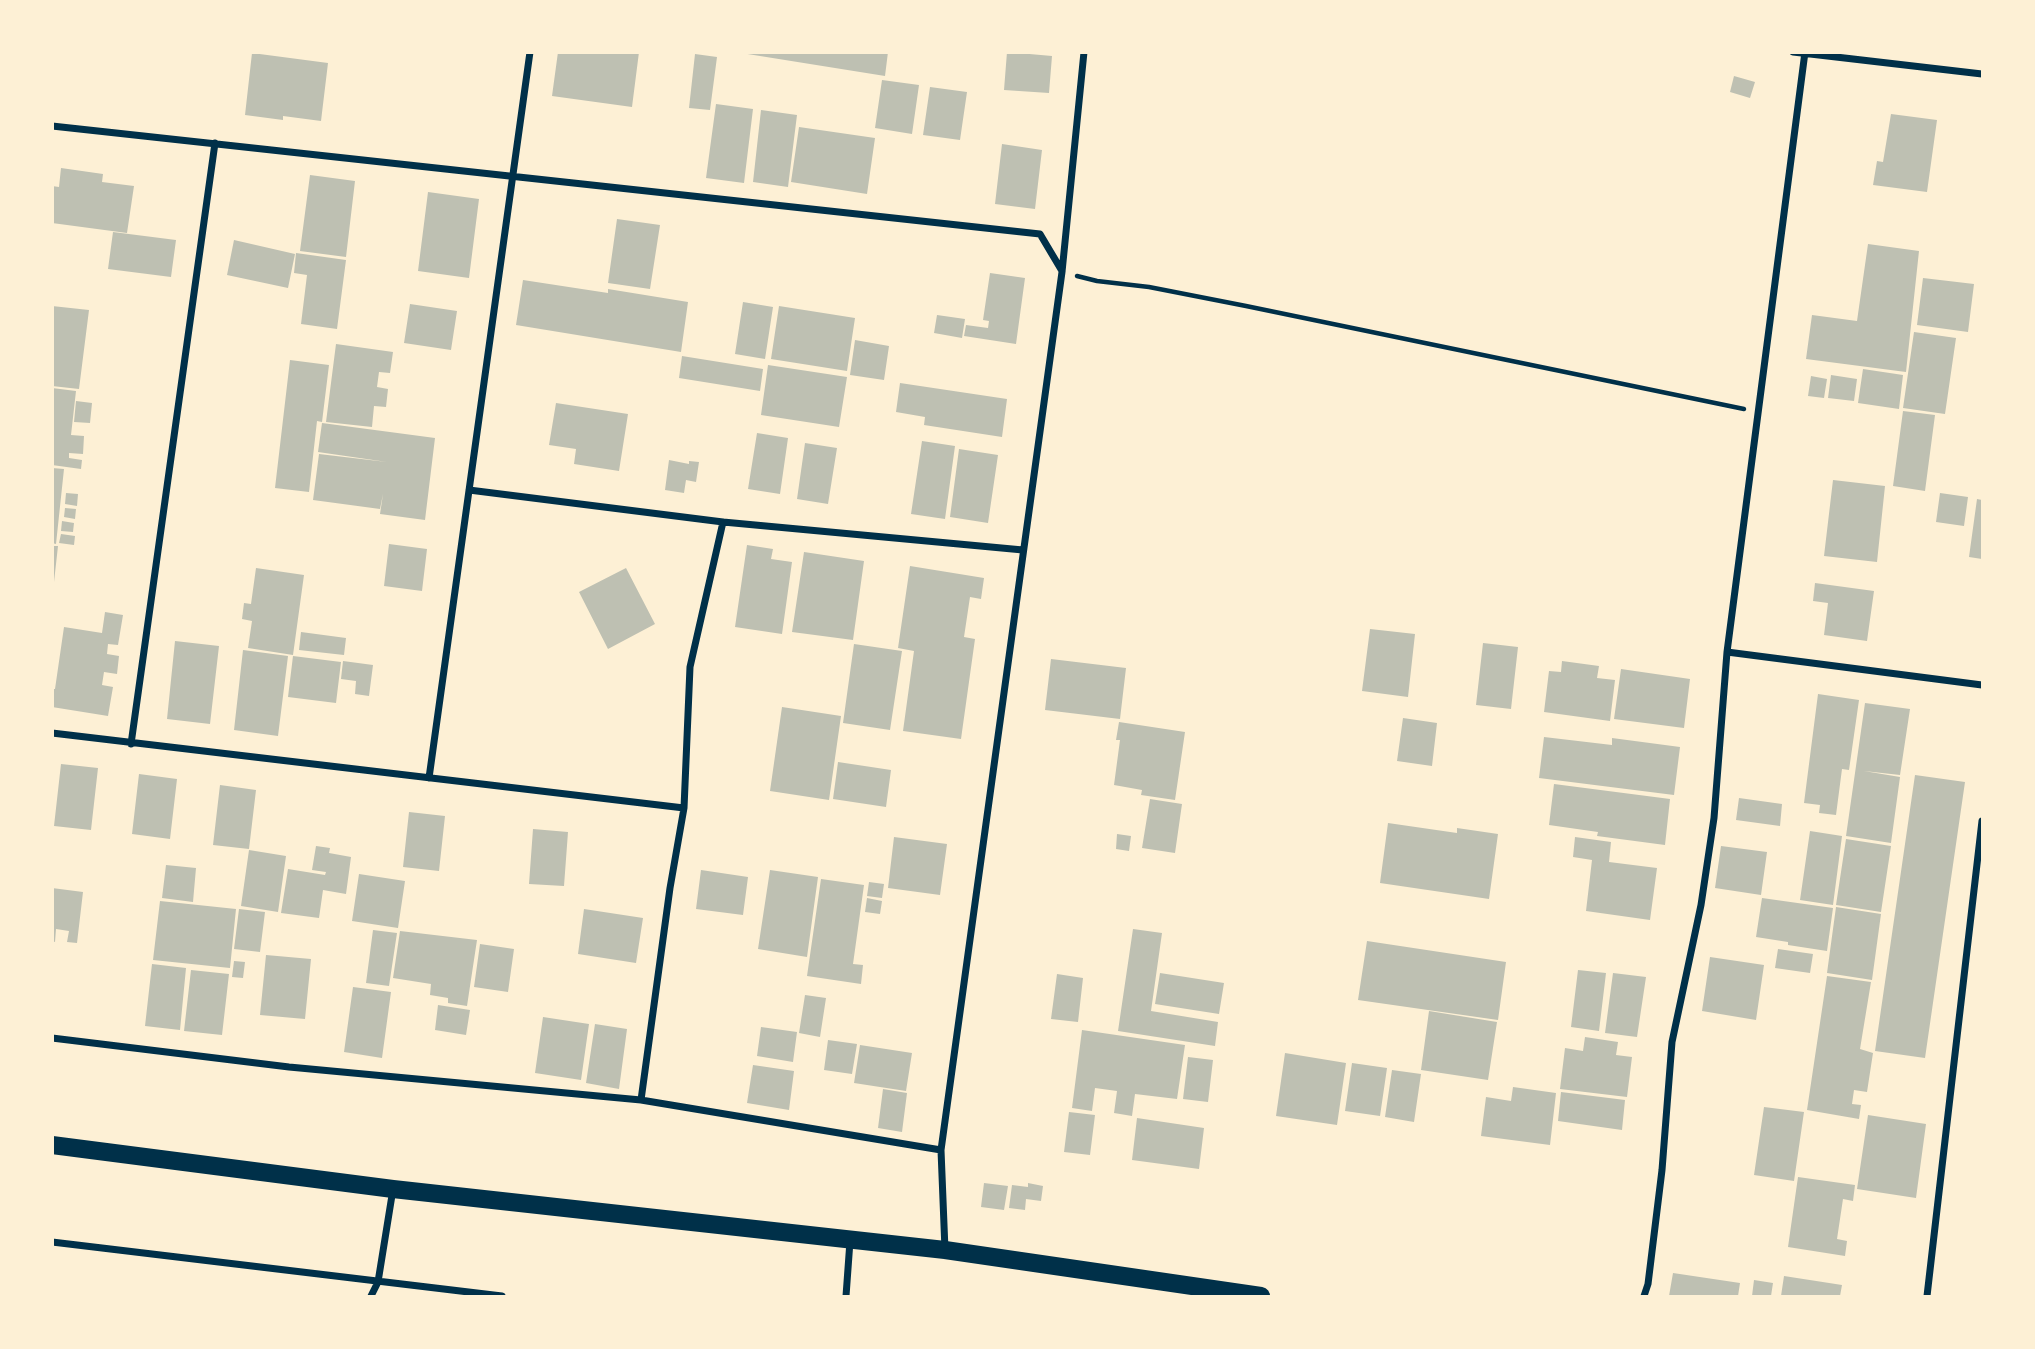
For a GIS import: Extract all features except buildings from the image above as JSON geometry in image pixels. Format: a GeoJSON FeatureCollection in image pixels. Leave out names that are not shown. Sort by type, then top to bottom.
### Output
{"type":"FeatureCollection","features":[{"type":"Feature","properties":{"kind":"main road"},"geometry":{"type":"LineString","coordinates":[[52,1145],[393,1188],[850,1239],[1261,1297]]}},
{"type":"Feature","properties":{"kind":"street"},"geometry":{"type":"LineString","coordinates":[[429,778],[530,52]]}},
{"type":"Feature","properties":{"kind":"street"},"geometry":{"type":"LineString","coordinates":[[945,1251],[942,1150],[1062,272],[1084,52]]}},
{"type":"Feature","properties":{"kind":"street"},"geometry":{"type":"LineString","coordinates":[[1793,52],[1983,74]]}},
{"type":"Feature","properties":{"kind":"street"},"geometry":{"type":"LineString","coordinates":[[1644,1297],[1648,1284],[1662,1170],[1672,1042],[1700,905],[1714,818],[1727,652],[1805,53]]}},
{"type":"Feature","properties":{"kind":"street"},"geometry":{"type":"LineString","coordinates":[[52,126],[1040,234],[1062,272]]}},
{"type":"Feature","properties":{"kind":"street"},"geometry":{"type":"LineString","coordinates":[[131,744],[215,144]]}},
{"type":"Feature","properties":{"kind":"street"},"geometry":{"type":"LineString","coordinates":[[469,489],[723,522],[1023,551]]}},
{"type":"Feature","properties":{"kind":"street"},"geometry":{"type":"LineString","coordinates":[[641,1100],[670,888],[684,808],[690,667],[723,522]]}},
{"type":"Feature","properties":{"kind":"street"},"geometry":{"type":"LineString","coordinates":[[1727,652],[1983,685]]}},
{"type":"Feature","properties":{"kind":"street"},"geometry":{"type":"LineString","coordinates":[[52,733],[684,808]]}},
{"type":"Feature","properties":{"kind":"street"},"geometry":{"type":"LineString","coordinates":[[1927,1297],[1983,821]]}},
{"type":"Feature","properties":{"kind":"street"},"geometry":{"type":"LineString","coordinates":[[52,1038],[289,1067],[641,1100],[942,1150]]}},
{"type":"Feature","properties":{"kind":"street"},"geometry":{"type":"LineString","coordinates":[[372,1297],[378,1282],[393,1188]]}},
{"type":"Feature","properties":{"kind":"street"},"geometry":{"type":"LineString","coordinates":[[846,1297],[850,1239]]}},
{"type":"Feature","properties":{"kind":"street"},"geometry":{"type":"LineString","coordinates":[[52,1242],[502,1297]]}},
{"type":"Feature","properties":{"kind":"path"},"geometry":{"type":"LineString","coordinates":[[1062,272],[1097,281],[1149,286],[1234,303],[1759,413]]}}]}
